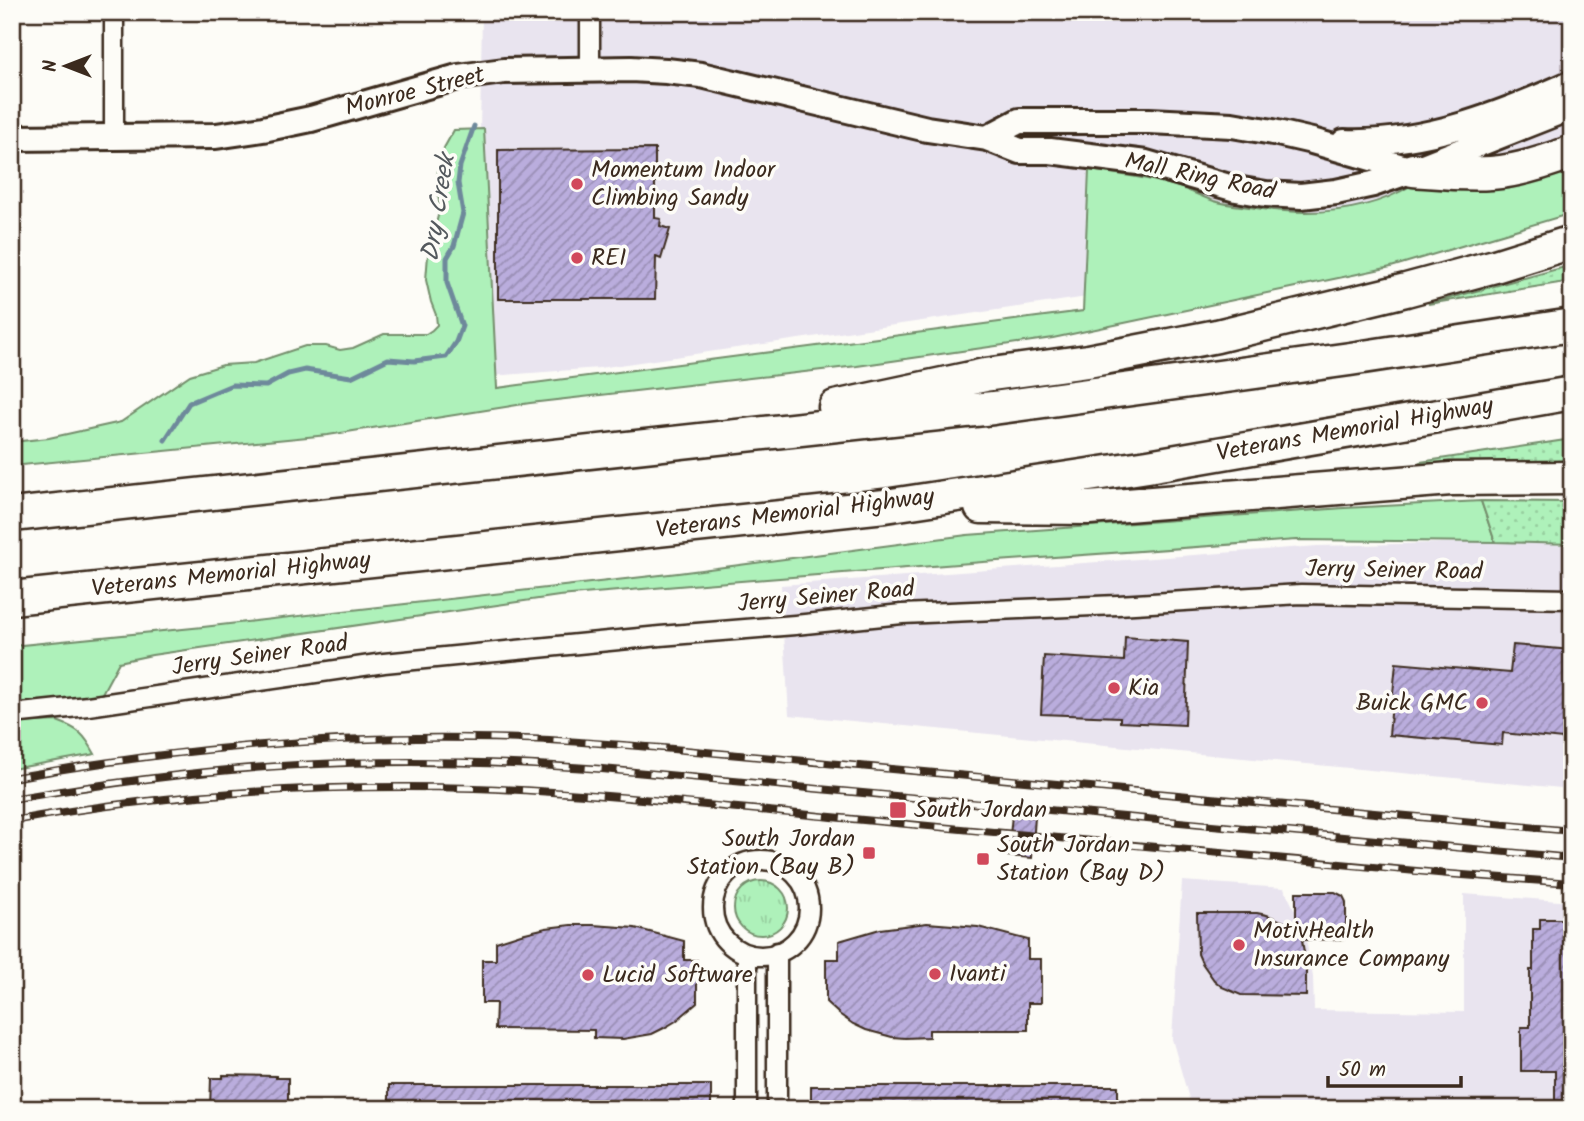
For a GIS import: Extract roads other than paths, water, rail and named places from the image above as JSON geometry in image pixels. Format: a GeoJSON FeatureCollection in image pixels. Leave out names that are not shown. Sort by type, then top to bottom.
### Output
{"type":"FeatureCollection","features":[{"type":"Feature","properties":{"kind":"highway"},"geometry":{"type":"LineString","coordinates":[[1413,170],[1493,173],[1540,164],[1572,152]]}},
{"type":"Feature","properties":{"kind":"highway"},"geometry":{"type":"LineString","coordinates":[[666,444],[985,375],[1088,361],[1217,336],[1382,297],[1495,267],[1572,242]]}},
{"type":"Feature","properties":{"kind":"highway"},"geometry":{"type":"LineString","coordinates":[[12,515],[993,408],[1350,359],[1572,325]]}},
{"type":"Feature","properties":{"kind":"highway","name":"Veterans Memorial Highway"},"geometry":{"type":"LineString","coordinates":[[12,598],[885,506],[1148,466],[1572,393]]}},
{"type":"Feature","properties":{"kind":"highway"},"geometry":{"type":"LineString","coordinates":[[885,506],[1089,508],[1451,479],[1572,478]]}},
{"type":"Feature","properties":{"kind":"street"},"geometry":{"type":"LineString","coordinates":[[114,12],[114,138]]}},
{"type":"Feature","properties":{"kind":"street"},"geometry":{"type":"LineString","coordinates":[[590,12],[590,69]]}},
{"type":"Feature","properties":{"kind":"street","name":"Monroe Street"},"geometry":{"type":"LineString","coordinates":[[12,138],[216,136],[311,119],[458,77],[504,71],[590,69],[666,71],[701,75],[898,122]]}},
{"type":"Feature","properties":{"kind":"street","name":"Mall Ring Road"},"geometry":{"type":"LineString","coordinates":[[1312,141],[1360,143],[1414,138],[1462,125],[1572,83]]}},
{"type":"Feature","properties":{"kind":"street","name":"Mall Ring Road"},"geometry":{"type":"LineString","coordinates":[[898,122],[946,133],[987,138],[1020,151],[1050,151],[1146,163],[1227,187],[1266,194],[1301,196],[1373,184],[1572,107]]}},
{"type":"Feature","properties":{"kind":"street","name":"Mall Ring Road"},"geometry":{"type":"LineString","coordinates":[[987,138],[1019,121],[1191,122],[1232,125],[1312,141],[1413,170]]}},
{"type":"Feature","properties":{"kind":"street","name":"Jerry Seiner Road"},"geometry":{"type":"LineString","coordinates":[[12,714],[88,706],[384,663],[902,614],[1301,594],[1572,599]]}},
{"type":"Feature","properties":{"kind":"street"},"geometry":{"type":"LineString","coordinates":[[754,860],[771,861],[787,868],[799,880],[807,896],[808,913],[803,930],[792,944],[777,952],[747,954],[732,946],[721,934],[714,919],[713,902],[719,886],[729,872],[754,860]]}},
{"type":"Feature","properties":{"kind":"street"},"geometry":{"type":"LineString","coordinates":[[777,952],[777,1109]]}},
{"type":"Feature","properties":{"kind":"street"},"geometry":{"type":"LineString","coordinates":[[747,954],[747,1109]]}},
{"type":"Feature","properties":{"kind":"waterway","name":"Dry Creek"},"geometry":{"type":"LineString","coordinates":[[507,20],[509,12]]}},
{"type":"Feature","properties":{"kind":"waterway","name":"Dry Creek"},"geometry":{"type":"LineString","coordinates":[[165,440],[189,403],[232,385],[266,386],[288,374],[305,370],[351,377],[388,359],[414,361],[446,357],[462,326],[447,283],[447,258],[454,246],[463,213],[458,183],[460,166],[474,126]]}},
{"type":"Feature","properties":{"kind":"railway"},"geometry":{"type":"LineString","coordinates":[[12,778],[126,760],[299,742],[414,738],[519,739],[662,748],[1572,831]]}},
{"type":"Feature","properties":{"kind":"railway"},"geometry":{"type":"LineString","coordinates":[[12,799],[155,778],[262,767],[374,762],[488,763],[602,769],[1572,858]]}},
{"type":"Feature","properties":{"kind":"railway"},"geometry":{"type":"LineString","coordinates":[[12,821],[127,803],[242,792],[474,788],[612,796],[1449,874],[1572,883]]}},
{"type":"Feature","properties":{"kind":"place","name":"Momentum Indoor Climbing Sandy"},"geometry":{"type":"Point","coordinates":[577,184]}},
{"type":"Feature","properties":{"kind":"place","name":"REI"},"geometry":{"type":"Point","coordinates":[577,258]}},
{"type":"Feature","properties":{"kind":"place","name":"Kia"},"geometry":{"type":"Point","coordinates":[1114,688]}},
{"type":"Feature","properties":{"kind":"place","name":"Buick GMC"},"geometry":{"type":"Point","coordinates":[1482,703]}},
{"type":"Feature","properties":{"kind":"place","name":"South Jordan"},"geometry":{"type":"Point","coordinates":[898,810]}},
{"type":"Feature","properties":{"kind":"place","name":"South Jordan Station (Bay B)"},"geometry":{"type":"Point","coordinates":[869,853]}},
{"type":"Feature","properties":{"kind":"place","name":"South Jordan Station (Bay D)"},"geometry":{"type":"Point","coordinates":[983,859]}},
{"type":"Feature","properties":{"kind":"place","name":"MotivHealth Insurance Company"},"geometry":{"type":"Point","coordinates":[1239,945]}},
{"type":"Feature","properties":{"kind":"place","name":"Ivanti"},"geometry":{"type":"Point","coordinates":[935,974]}},
{"type":"Feature","properties":{"kind":"place","name":"Lucid Software"},"geometry":{"type":"Point","coordinates":[588,975]}}]}
